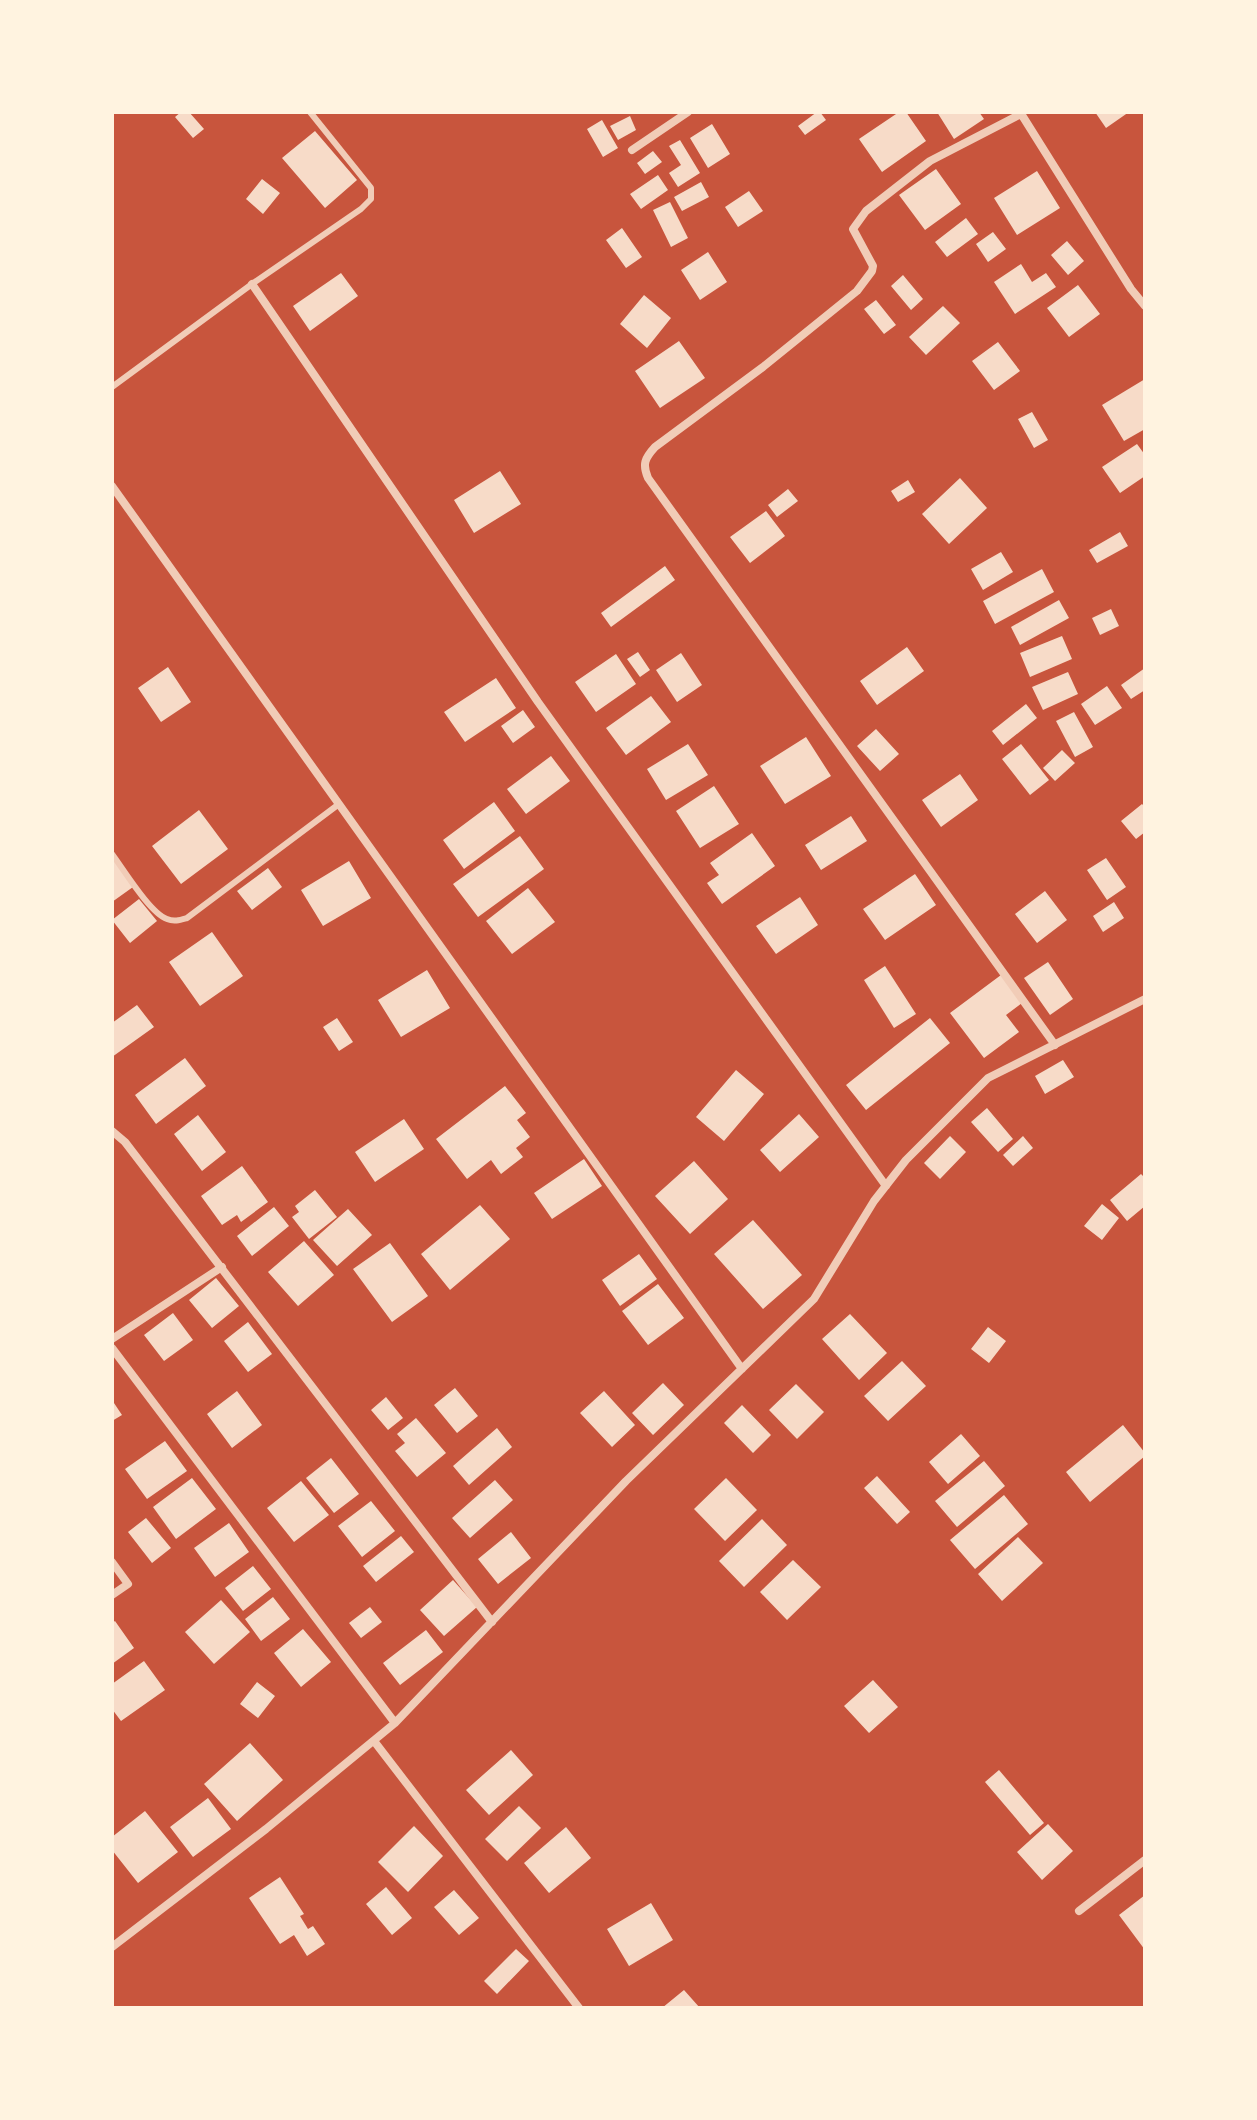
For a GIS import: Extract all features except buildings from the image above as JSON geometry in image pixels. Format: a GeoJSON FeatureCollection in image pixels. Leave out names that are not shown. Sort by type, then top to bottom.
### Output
{"type":"FeatureCollection","features":[{"type":"Feature","properties":{"kind":"street"},"geometry":{"type":"LineString","coordinates":[[632,150],[688,112]]}},
{"type":"Feature","properties":{"kind":"street"},"geometry":{"type":"LineString","coordinates":[[1055,1045],[648,478],[644,468],[646,457],[655,447],[763,367],[862,284],[873,266],[853,229],[866,211],[930,161],[1020,113],[1131,289],[1145,306]]}},
{"type":"Feature","properties":{"kind":"street"},"geometry":{"type":"LineString","coordinates":[[252,284],[538,702],[886,1186]]}},
{"type":"Feature","properties":{"kind":"street"},"geometry":{"type":"LineString","coordinates":[[112,486],[742,1369]]}},
{"type":"Feature","properties":{"kind":"street"},"geometry":{"type":"LineString","coordinates":[[112,1947],[266,1829],[395,1723],[626,1481],[814,1299],[906,1160],[988,1078],[1145,999]]}},
{"type":"Feature","properties":{"kind":"street"},"geometry":{"type":"LineString","coordinates":[[112,1131],[125,1142],[222,1267],[492,1622]]}},
{"type":"Feature","properties":{"kind":"street"},"geometry":{"type":"LineString","coordinates":[[112,1339],[222,1267]]}},
{"type":"Feature","properties":{"kind":"street"},"geometry":{"type":"LineString","coordinates":[[112,1348],[395,1723]]}},
{"type":"Feature","properties":{"kind":"street"},"geometry":{"type":"LineString","coordinates":[[112,1562],[128,1584],[112,1595]]}},
{"type":"Feature","properties":{"kind":"street"},"geometry":{"type":"LineString","coordinates":[[374,1741],[579,2008]]}},
{"type":"Feature","properties":{"kind":"street"},"geometry":{"type":"LineString","coordinates":[[1079,1911],[1145,1860]]}},
{"type":"Feature","properties":{"kind":"lane"},"geometry":{"type":"LineString","coordinates":[[112,387],[371,199],[371,188],[310,112]]}},
{"type":"Feature","properties":{"kind":"lane"},"geometry":{"type":"LineString","coordinates":[[112,854],[158,914],[179,921],[339,804]]}}]}
